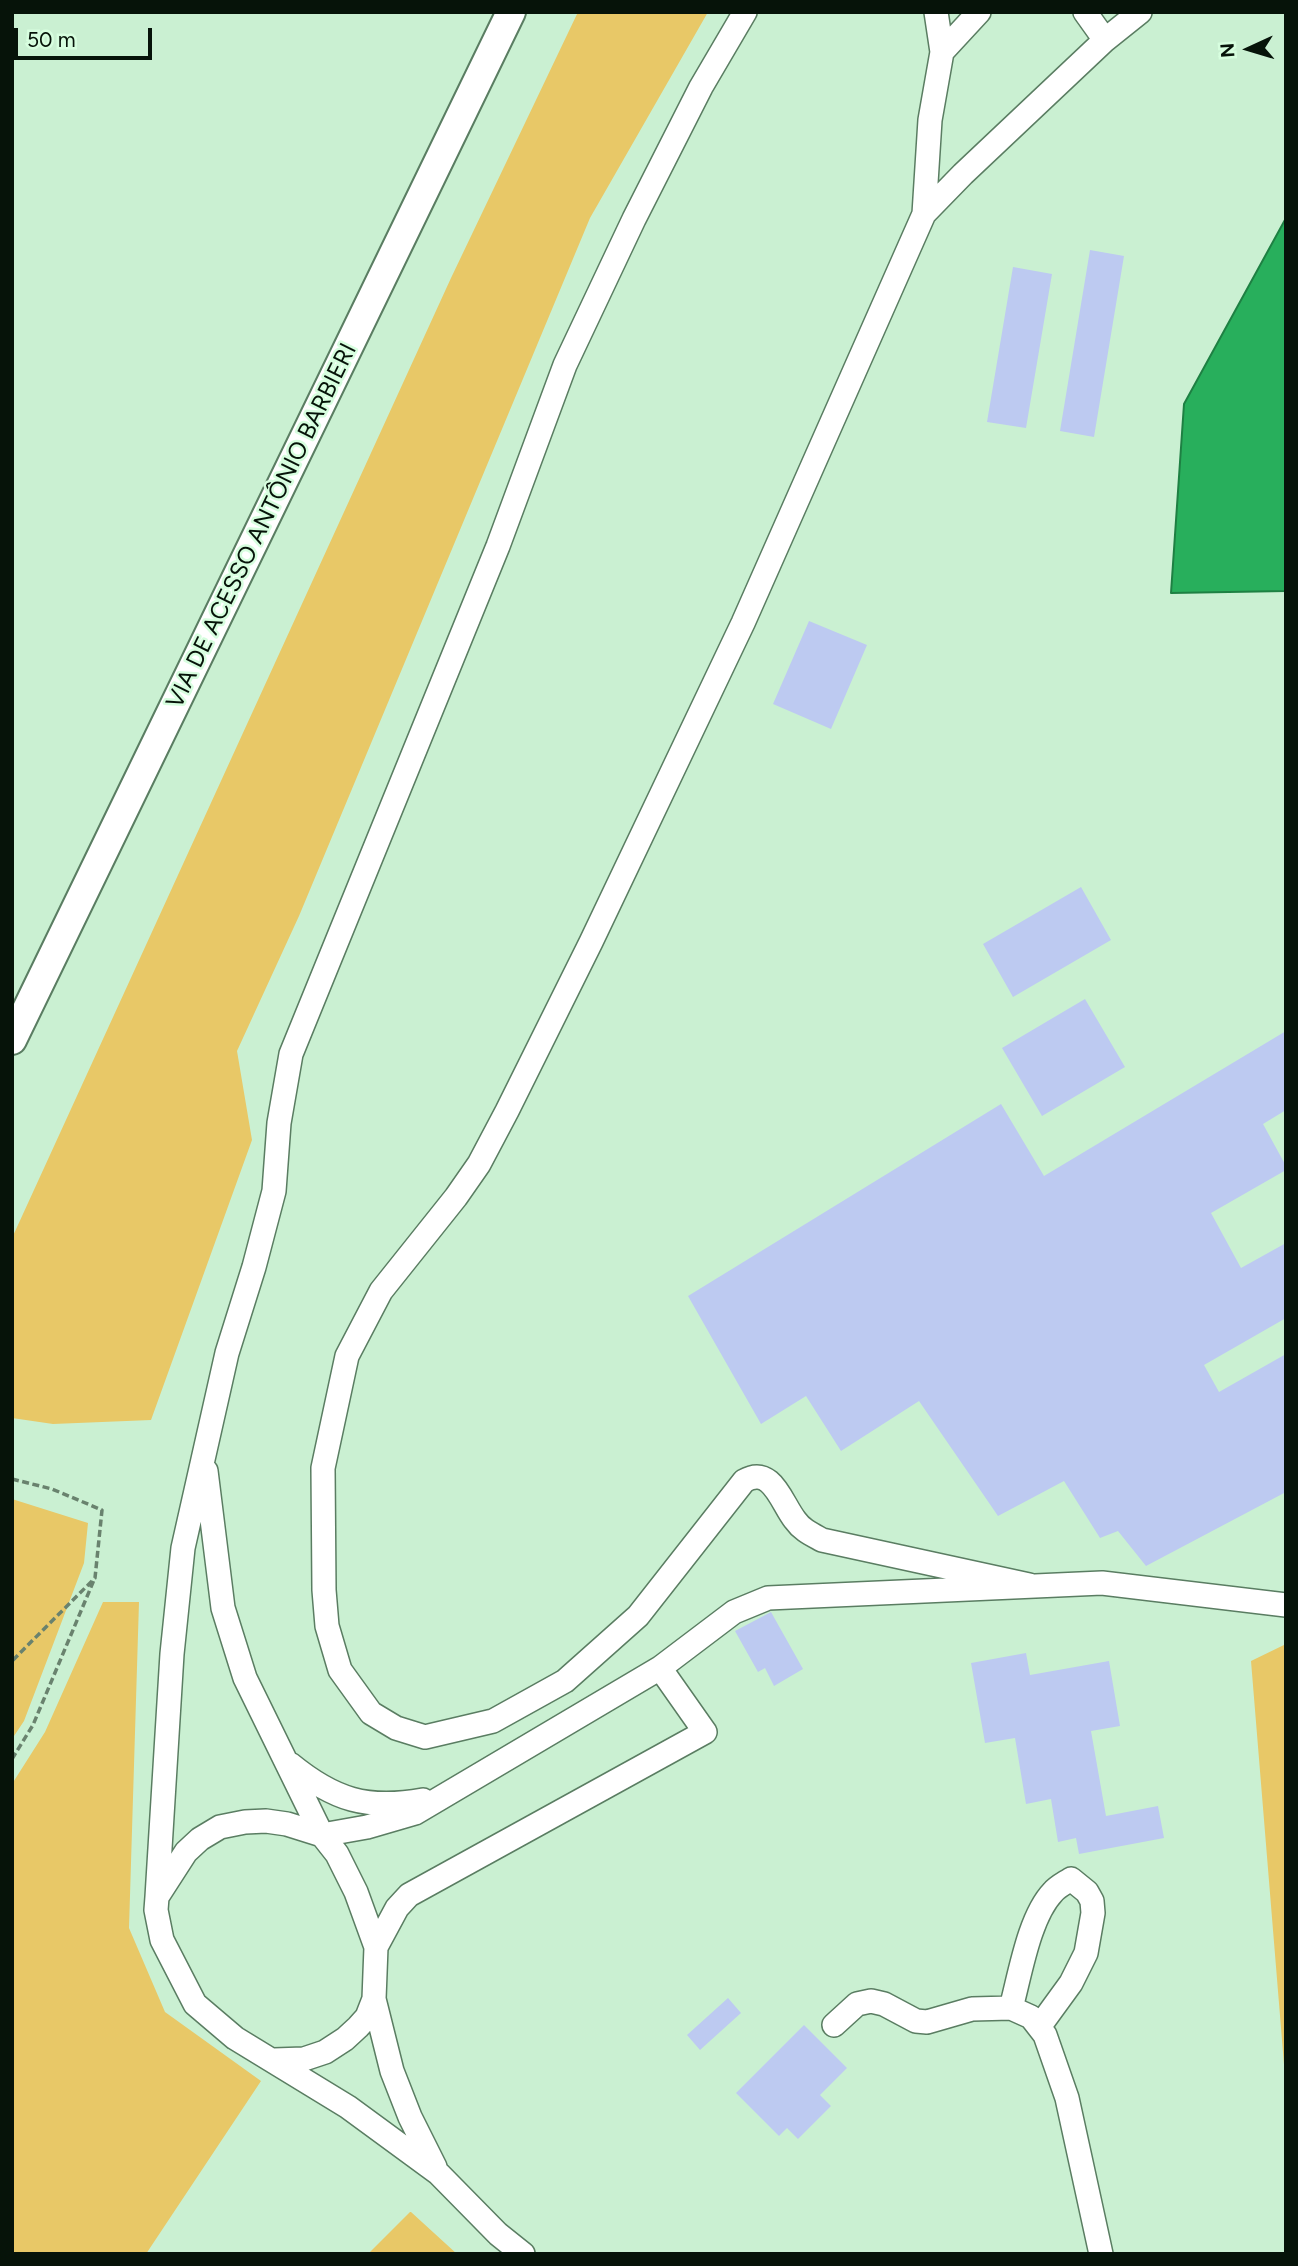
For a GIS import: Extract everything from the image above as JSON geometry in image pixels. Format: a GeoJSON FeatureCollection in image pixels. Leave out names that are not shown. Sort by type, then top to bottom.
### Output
{"type":"FeatureCollection","features":[{"type":"Feature","properties":{"kind":"main road","name":"VIA DE ACESSO ANTÔNIO BARBIERI"},"geometry":{"type":"LineString","coordinates":[[12,1040],[512,12]]}},
{"type":"Feature","properties":{"kind":"street"},"geometry":{"type":"LineString","coordinates":[[523,2254],[498,2234],[438,2173],[348,2107],[235,2038],[195,2004],[162,1940],[156,1910],[172,1654],[183,1548],[228,1353],[274,1191],[279,1123],[291,1054],[498,546],[565,365],[634,219],[701,87],[745,12]]}},
{"type":"Feature","properties":{"kind":"street"},"geometry":{"type":"LineString","coordinates":[[936,12],[942,52],[930,120],[924,214],[743,623],[597,930],[513,1099],[479,1164],[381,1291],[347,1356],[323,1468],[324,1590],[327,1626],[340,1670],[371,1713],[396,1728],[425,1737],[493,1721],[565,1681],[638,1616],[744,1481],[751,1477],[764,1477],[772,1484],[795,1521],[806,1532],[822,1540],[1029,1585]]}},
{"type":"Feature","properties":{"kind":"street"},"geometry":{"type":"LineString","coordinates":[[942,52],[979,12]]}},
{"type":"Feature","properties":{"kind":"street"},"geometry":{"type":"LineString","coordinates":[[1085,12],[1105,40]]}},
{"type":"Feature","properties":{"kind":"street"},"geometry":{"type":"LineString","coordinates":[[924,214],[1105,40],[1140,12]]}},
{"type":"Feature","properties":{"kind":"street"},"geometry":{"type":"LineString","coordinates":[[204,1454],[223,1608],[245,1678],[322,1835],[337,1854],[356,1892],[376,1947],[374,1999],[392,2071],[410,2117],[438,2173]]}},
{"type":"Feature","properties":{"kind":"street"},"geometry":{"type":"LineString","coordinates":[[157,1897],[186,1852],[220,1826],[266,1821],[287,1824],[322,1835],[387,1822],[415,1813],[660,1668],[734,1612],[768,1598],[1102,1583],[1286,1605]]}},
{"type":"Feature","properties":{"kind":"street"},"geometry":{"type":"LineString","coordinates":[[376,1947],[397,1908],[410,1895],[705,1732],[660,1668]]}},
{"type":"Feature","properties":{"kind":"street"},"geometry":{"type":"LineString","coordinates":[[284,1759],[318,1786],[349,1800],[402,1804],[443,1796]]}},
{"type":"Feature","properties":{"kind":"street"},"geometry":{"type":"LineString","coordinates":[[1011,2008],[1028,1943],[1041,1909],[1053,1891],[1071,1879],[1087,1892],[1092,1901],[1093,1913],[1086,1953],[1071,1983],[1039,2027]]}},
{"type":"Feature","properties":{"kind":"street"},"geometry":{"type":"LineString","coordinates":[[274,2060],[304,2059],[325,2052],[358,2027],[374,1999]]}},
{"type":"Feature","properties":{"kind":"street"},"geometry":{"type":"LineString","coordinates":[[834,2025],[857,2004],[870,2001],[884,2004],[916,2021],[927,2022],[972,2009],[1011,2008],[1031,2017],[1045,2035],[1067,2098],[1101,2254]]}},
{"type":"Feature","properties":{"kind":"path"},"geometry":{"type":"LineString","coordinates":[[12,1479],[52,1489],[102,1510],[94,1578],[33,1725],[12,1759]]}},
{"type":"Feature","properties":{"kind":"path"},"geometry":{"type":"LineString","coordinates":[[12,1661],[94,1578]]}},
{"type":"Feature","properties":{"kind":"shaded area"},"geometry":{"type":"Polygon","coordinates":[[[578,12],[708,12],[590,218],[299,916],[237,1051],[252,1140],[151,1420],[53,1424],[12,1418],[12,1238],[451,278],[578,12]]]}},
{"type":"Feature","properties":{"kind":"shaded area"},"geometry":{"type":"Polygon","coordinates":[[[1286,218],[1286,591],[1171,593],[1184,404],[1286,218]]]}},
{"type":"Feature","properties":{"kind":"shaded area"},"geometry":{"type":"Polygon","coordinates":[[[12,1499],[88,1523],[84,1563],[24,1721],[12,1739],[12,1499]]]}},
{"type":"Feature","properties":{"kind":"shaded area"},"geometry":{"type":"Polygon","coordinates":[[[103,1602],[139,1602],[129,1928],[165,2012],[261,2081],[146,2254],[12,2254],[12,1784],[45,1732],[103,1602]]]}},
{"type":"Feature","properties":{"kind":"shaded area"},"geometry":{"type":"Polygon","coordinates":[[[1286,1644],[1286,2089],[1251,1661],[1286,1644]]]}},
{"type":"Feature","properties":{"kind":"shaded area"},"geometry":{"type":"Polygon","coordinates":[[[411,2212],[457,2254],[368,2254],[411,2212]]]}},
{"type":"Feature","properties":{"kind":"building"},"geometry":{"type":"Polygon","coordinates":[[[1090,250],[1124,256],[1094,437],[1060,431],[1090,250]]]}},
{"type":"Feature","properties":{"kind":"building"},"geometry":{"type":"Polygon","coordinates":[[[1013,267],[1052,274],[1026,428],[987,422],[1013,267]]]}},
{"type":"Feature","properties":{"kind":"building"},"geometry":{"type":"Polygon","coordinates":[[[809,621],[867,645],[831,729],[773,704],[809,621]]]}},
{"type":"Feature","properties":{"kind":"building"},"geometry":{"type":"Polygon","coordinates":[[[1081,887],[1111,940],[1013,997],[983,944],[1081,887]]]}},
{"type":"Feature","properties":{"kind":"building"},"geometry":{"type":"Polygon","coordinates":[[[1085,999],[1125,1067],[1042,1116],[1002,1048],[1085,999]]]}},
{"type":"Feature","properties":{"kind":"building"},"geometry":{"type":"Polygon","coordinates":[[[1286,1031],[1286,1110],[1263,1124],[1286,1170],[1211,1213],[1241,1268],[1286,1243],[1286,1318],[1204,1365],[1219,1392],[1286,1354],[1286,1492],[1146,1566],[1118,1531],[1100,1538],[1064,1481],[998,1516],[919,1401],[841,1451],[806,1396],[761,1424],[688,1296],[1001,1104],[1044,1176],[1286,1031]]]}},
{"type":"Feature","properties":{"kind":"building"},"geometry":{"type":"Polygon","coordinates":[[[771,1612],[803,1669],[774,1686],[765,1668],[758,1672],[735,1631],[771,1612]]]}},
{"type":"Feature","properties":{"kind":"building"},"geometry":{"type":"Polygon","coordinates":[[[1026,1653],[1030,1675],[1109,1661],[1120,1726],[1091,1731],[1106,1816],[1158,1806],[1164,1838],[1079,1854],[1076,1838],[1058,1842],[1051,1799],[1026,1804],[1015,1738],[985,1743],[971,1663],[1026,1653]]]}},
{"type":"Feature","properties":{"kind":"building"},"geometry":{"type":"Polygon","coordinates":[[[728,1998],[741,2013],[700,2050],[687,2035],[728,1998]]]}},
{"type":"Feature","properties":{"kind":"building"},"geometry":{"type":"Polygon","coordinates":[[[804,2025],[847,2068],[820,2095],[831,2106],[798,2139],[787,2128],[779,2136],[736,2093],[804,2025]]]}}]}
